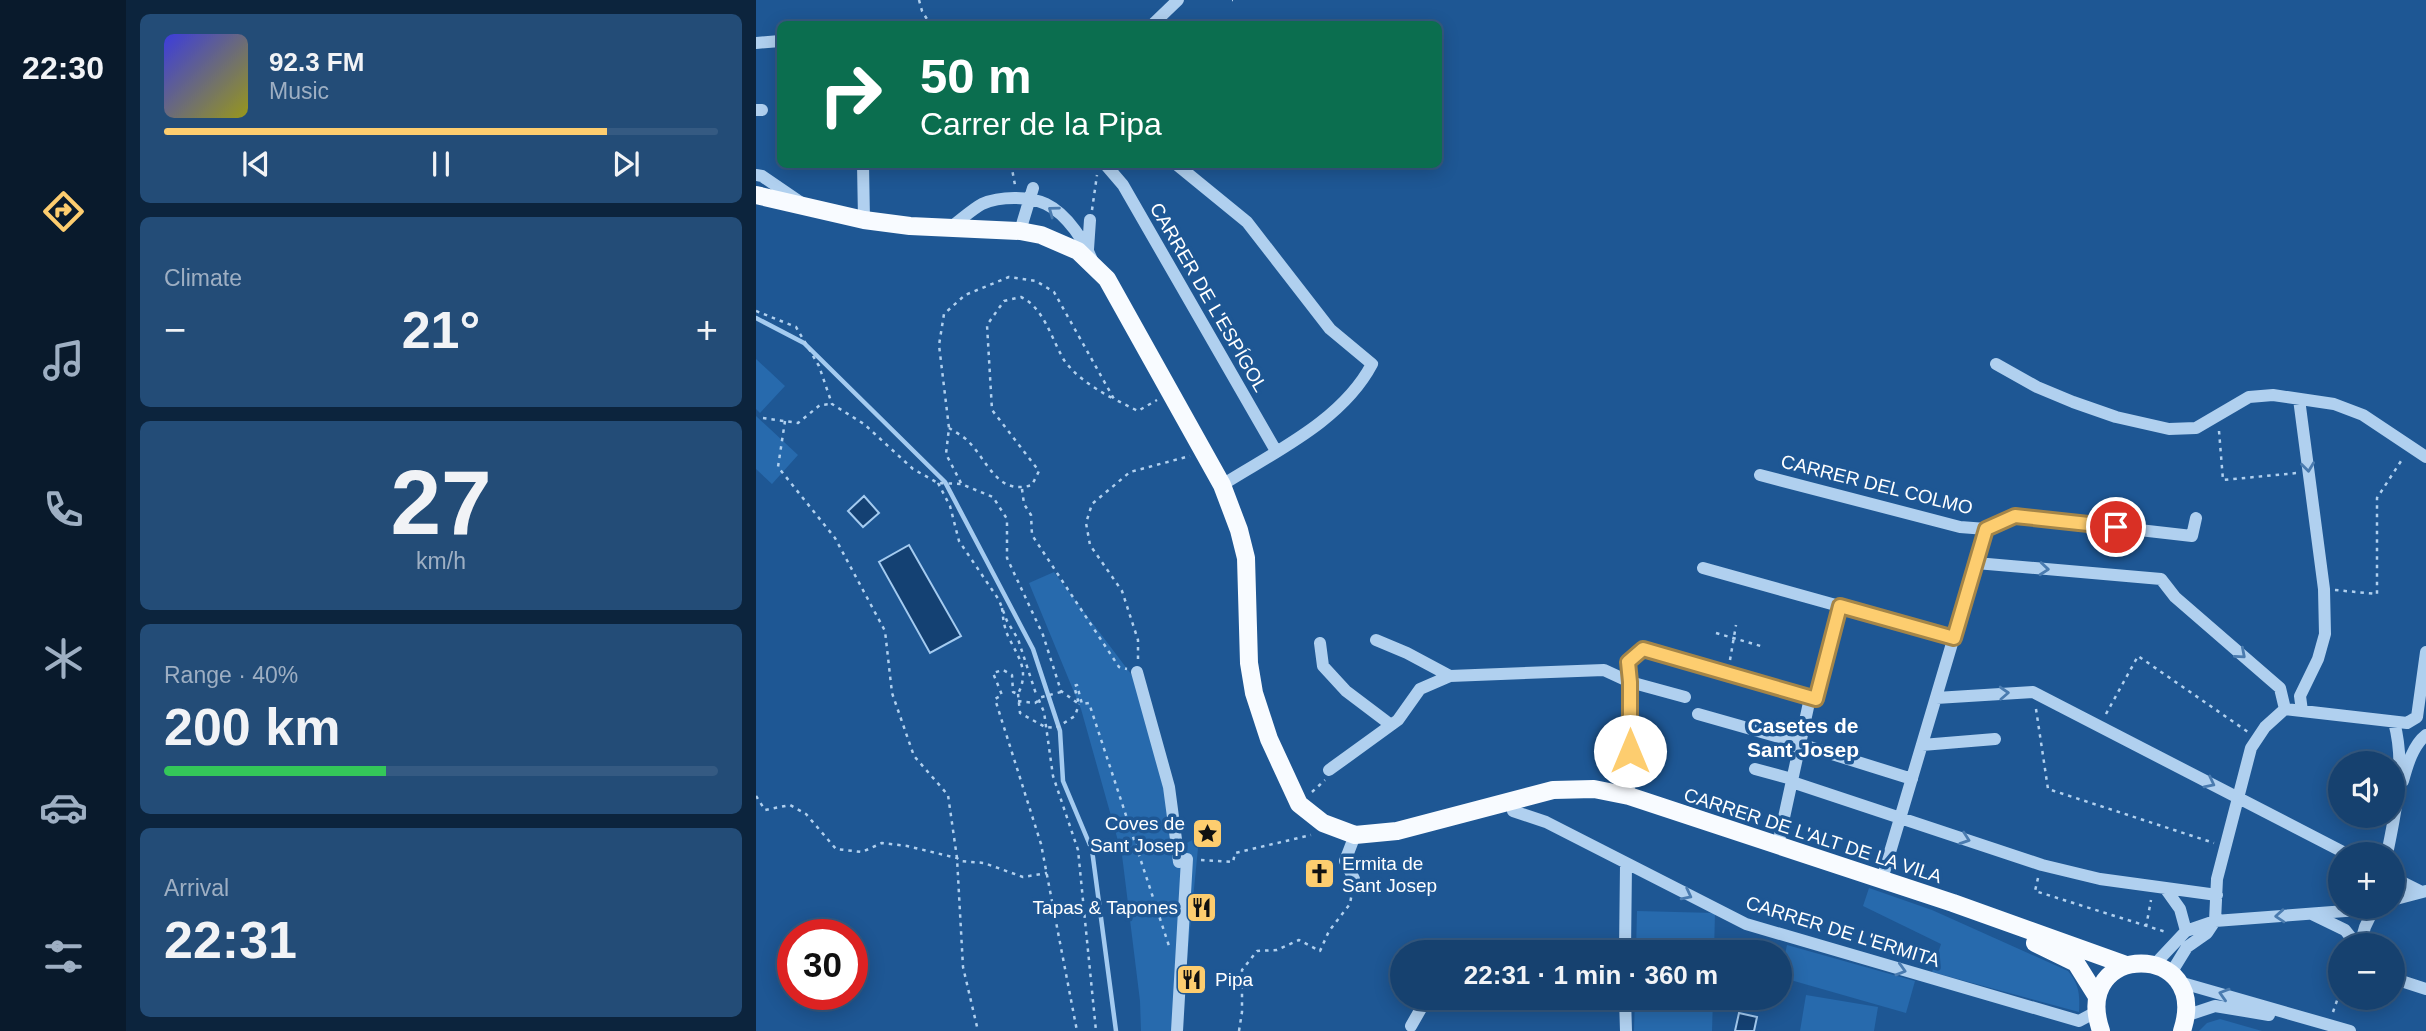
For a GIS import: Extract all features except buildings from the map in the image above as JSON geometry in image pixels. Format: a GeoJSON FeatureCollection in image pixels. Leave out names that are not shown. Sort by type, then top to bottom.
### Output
{"type":"FeatureCollection","features":[{"type":"Feature","properties":{"kind":"main road"},"geometry":{"type":"LineString","coordinates":[[756,195],[864,220],[911,226],[1020,231],[1060,242],[1091,256],[1107,279],[1222,485],[1239,530],[1245,558],[1249,663],[1254,693],[1269,738],[1299,804]]}},
{"type":"Feature","properties":{"kind":"main road","name":"CARRER DE L'ALT DE LA VILA"},"geometry":{"type":"LineString","coordinates":[[1299,804],[1323,824],[1355,835],[1397,831],[1553,790],[1594,789],[1629,796],[1778,845],[1953,903],[2126,965]]}},
{"type":"Feature","properties":{"kind":"main road","name":"CARRER DE L'ALT DE LA VILA"},"geometry":{"type":"LineString","coordinates":[[1953,903],[2076,963],[2095,1004],[2101,1031]]}},
{"type":"Feature","properties":{"kind":"main road"},"geometry":{"type":"LineString","coordinates":[[2095,1004],[2108,976],[2126,965],[2155,964],[2175,978],[2187,998],[2185,1023]]}},
{"type":"Feature","properties":{"kind":"street"},"geometry":{"type":"LineString","coordinates":[[1156,21],[1178,0]]}},
{"type":"Feature","properties":{"kind":"street"},"geometry":{"type":"LineString","coordinates":[[756,43],[777,41]]}},
{"type":"Feature","properties":{"kind":"street"},"geometry":{"type":"LineString","coordinates":[[863,168],[864,220]]}},
{"type":"Feature","properties":{"kind":"street","name":"CARRER DE L'ESPÍGOL"},"geometry":{"type":"LineString","coordinates":[[1108,168],[1123,185],[1276,451]]}},
{"type":"Feature","properties":{"kind":"street"},"geometry":{"type":"LineString","coordinates":[[1181,168],[1247,222],[1330,329],[1372,364],[1363,381],[1320,424],[1222,485]]}},
{"type":"Feature","properties":{"kind":"street"},"geometry":{"type":"LineString","coordinates":[[756,175],[762,176],[807,206]]}},
{"type":"Feature","properties":{"kind":"street"},"geometry":{"type":"LineString","coordinates":[[1020,231],[1031,194]]}},
{"type":"Feature","properties":{"kind":"street"},"geometry":{"type":"LineString","coordinates":[[951,227],[982,204],[1010,196],[1015,198],[1031,194],[1066,220],[1091,256]]}},
{"type":"Feature","properties":{"kind":"street"},"geometry":{"type":"LineString","coordinates":[[1090,220],[1091,256]]}},
{"type":"Feature","properties":{"kind":"street"},"geometry":{"type":"LineString","coordinates":[[1996,364],[2037,387],[2116,418],[2169,429],[2196,428],[2249,397],[2273,395],[2334,404],[2363,415],[2426,457]]}},
{"type":"Feature","properties":{"kind":"street"},"geometry":{"type":"LineString","coordinates":[[2299,399],[2324,589],[2325,634],[2318,659],[2300,696],[2302,711]]}},
{"type":"Feature","properties":{"kind":"street","name":"CARRER DEL COLMO"},"geometry":{"type":"LineString","coordinates":[[1760,475],[1960,527],[1986,529]]}},
{"type":"Feature","properties":{"kind":"street"},"geometry":{"type":"LineString","coordinates":[[1882,880],[1986,529],[2015,516],[2192,536],[2196,518]]}},
{"type":"Feature","properties":{"kind":"street"},"geometry":{"type":"LineString","coordinates":[[1976,563],[2161,579],[2175,597],[2280,688],[2285,709]]}},
{"type":"Feature","properties":{"kind":"street"},"geometry":{"type":"LineString","coordinates":[[1703,568],[1954,638]]}},
{"type":"Feature","properties":{"kind":"street"},"geometry":{"type":"LineString","coordinates":[[1778,845],[1800,744],[1840,606]]}},
{"type":"Feature","properties":{"kind":"street"},"geometry":{"type":"LineString","coordinates":[[1376,640],[1450,676]]}},
{"type":"Feature","properties":{"kind":"street"},"geometry":{"type":"LineString","coordinates":[[1320,643],[1323,666],[1346,691],[1391,725]]}},
{"type":"Feature","properties":{"kind":"street"},"geometry":{"type":"LineString","coordinates":[[1629,796],[1628,662],[1643,649],[1813,698]]}},
{"type":"Feature","properties":{"kind":"street"},"geometry":{"type":"LineString","coordinates":[[2312,1022],[2175,978],[2187,947],[2207,933],[2215,921],[2217,879],[2251,748],[2256,738],[2285,709],[2407,723],[2420,710],[2426,652]]}},
{"type":"Feature","properties":{"kind":"street"},"geometry":{"type":"LineString","coordinates":[[1329,770],[1398,720],[1420,689],[1450,676],[1604,670],[1630,682],[1685,696]]}},
{"type":"Feature","properties":{"kind":"street"},"geometry":{"type":"LineString","coordinates":[[1137,672],[1169,787],[1179,862],[1187,859],[1177,1031]]}},
{"type":"Feature","properties":{"kind":"street"},"geometry":{"type":"LineString","coordinates":[[2280,688],[2307,680]]}},
{"type":"Feature","properties":{"kind":"street"},"geometry":{"type":"LineString","coordinates":[[1936,698],[2033,692],[2328,844]]}},
{"type":"Feature","properties":{"kind":"street"},"geometry":{"type":"LineString","coordinates":[[1698,714],[1912,779]]}},
{"type":"Feature","properties":{"kind":"street"},"geometry":{"type":"LineString","coordinates":[[2395,722],[2399,751]]}},
{"type":"Feature","properties":{"kind":"street"},"geometry":{"type":"LineString","coordinates":[[2405,773],[2421,739],[2426,735]]}},
{"type":"Feature","properties":{"kind":"street"},"geometry":{"type":"LineString","coordinates":[[1922,745],[1995,739]]}},
{"type":"Feature","properties":{"kind":"street"},"geometry":{"type":"LineString","coordinates":[[1755,769],[2042,865],[2099,879],[2217,895]]}},
{"type":"Feature","properties":{"kind":"street","name":"CARRER DE L'ERMITA"},"geometry":{"type":"LineString","coordinates":[[1513,811],[1546,822],[1746,925],[2079,1021],[2095,1004]]}},
{"type":"Feature","properties":{"kind":"street"},"geometry":{"type":"LineString","coordinates":[[1354,879],[1345,861],[1355,835]]}},
{"type":"Feature","properties":{"kind":"street"},"geometry":{"type":"LineString","coordinates":[[1625,940],[1626,864]]}},
{"type":"Feature","properties":{"kind":"street"},"geometry":{"type":"LineString","coordinates":[[2405,883],[2423,891]]}},
{"type":"Feature","properties":{"kind":"street"},"geometry":{"type":"LineString","coordinates":[[2159,887],[2180,909],[2183,935]]}},
{"type":"Feature","properties":{"kind":"street"},"geometry":{"type":"LineString","coordinates":[[2405,896],[2423,891]]}},
{"type":"Feature","properties":{"kind":"street"},"geometry":{"type":"LineString","coordinates":[[2155,964],[2183,935],[2215,921],[2328,912]]}},
{"type":"Feature","properties":{"kind":"street"},"geometry":{"type":"LineString","coordinates":[[2312,914],[2348,933]]}},
{"type":"Feature","properties":{"kind":"street"},"geometry":{"type":"LineString","coordinates":[[2405,982],[2426,989]]}},
{"type":"Feature","properties":{"kind":"street"},"geometry":{"type":"LineString","coordinates":[[2185,1023],[2215,1006],[2350,1031]]}},
{"type":"Feature","properties":{"kind":"street"},"geometry":{"type":"LineString","coordinates":[[1411,1026],[1420,1010]]}},
{"type":"Feature","properties":{"kind":"street"},"geometry":{"type":"LineString","coordinates":[[1625,1010],[1626,1031]]}},
{"type":"Feature","properties":{"kind":"path"},"geometry":{"type":"LineString","coordinates":[[919,0],[928,21]]}},
{"type":"Feature","properties":{"kind":"path"},"geometry":{"type":"LineString","coordinates":[[1012,168],[1015,198]]}},
{"type":"Feature","properties":{"kind":"path"},"geometry":{"type":"LineString","coordinates":[[1090,220],[1098,168]]}},
{"type":"Feature","properties":{"kind":"path"},"geometry":{"type":"LineString","coordinates":[[961,484],[946,454],[949,428],[939,345],[944,314],[965,295],[1009,277],[1036,281],[1054,292],[1114,399]]}},
{"type":"Feature","properties":{"kind":"path"},"geometry":{"type":"LineString","coordinates":[[949,428],[967,441],[993,474],[1012,487],[1022,489],[1032,485],[1039,471],[992,410],[987,325],[1004,301],[1021,297],[1033,303],[1066,362],[1088,385],[1138,411],[1169,394]]}},
{"type":"Feature","properties":{"kind":"path"},"geometry":{"type":"LineString","coordinates":[[756,312],[796,327],[819,366],[832,404]]}},
{"type":"Feature","properties":{"kind":"path"},"geometry":{"type":"LineString","coordinates":[[762,418],[798,423],[820,405],[832,404],[864,424],[914,469],[938,483],[961,484],[993,497],[1007,519],[1007,558],[1043,635],[1061,691],[1079,704]]}},
{"type":"Feature","properties":{"kind":"path"},"geometry":{"type":"LineString","coordinates":[[2218,417],[2223,480],[2308,472]]}},
{"type":"Feature","properties":{"kind":"path"},"geometry":{"type":"LineString","coordinates":[[785,421],[778,467],[835,538],[885,631],[891,693],[914,755],[948,795],[957,858],[962,967],[978,1031]]}},
{"type":"Feature","properties":{"kind":"path"},"geometry":{"type":"LineString","coordinates":[[2324,589],[2377,594],[2377,498],[2410,446]]}},
{"type":"Feature","properties":{"kind":"path"},"geometry":{"type":"LineString","coordinates":[[1022,489],[1024,504],[1031,515],[1032,535],[1119,667],[1137,672],[1138,640],[1122,591],[1090,545],[1086,523],[1092,503],[1130,472],[1203,453]]}},
{"type":"Feature","properties":{"kind":"path"},"geometry":{"type":"LineString","coordinates":[[938,483],[950,506],[959,541],[1002,608],[1018,639],[1045,712],[1053,776],[1078,850],[1096,1031]]}},
{"type":"Feature","properties":{"kind":"path"},"geometry":{"type":"LineString","coordinates":[[1002,608],[1008,636],[1018,652],[1023,670],[1023,683],[1018,694],[1020,713],[1046,727],[1056,728],[1075,716],[1079,704],[1074,686],[1077,685],[1082,704],[1089,704],[1171,953]]}},
{"type":"Feature","properties":{"kind":"path"},"geometry":{"type":"LineString","coordinates":[[1727,674],[1736,625]]}},
{"type":"Feature","properties":{"kind":"path"},"geometry":{"type":"LineString","coordinates":[[1716,633],[1764,647]]}},
{"type":"Feature","properties":{"kind":"path"},"geometry":{"type":"LineString","coordinates":[[2099,726],[2138,656],[2256,738]]}},
{"type":"Feature","properties":{"kind":"path"},"geometry":{"type":"LineString","coordinates":[[1018,694],[1013,692],[1012,675],[1003,670],[993,673],[1002,695],[995,699],[1041,844],[1077,1031]]}},
{"type":"Feature","properties":{"kind":"path"},"geometry":{"type":"LineString","coordinates":[[1018,701],[1035,703],[1039,698],[1061,691]]}},
{"type":"Feature","properties":{"kind":"path"},"geometry":{"type":"LineString","coordinates":[[2033,692],[2048,789],[2225,847]]}},
{"type":"Feature","properties":{"kind":"path"},"geometry":{"type":"LineString","coordinates":[[1299,804],[1329,776],[1329,770]]}},
{"type":"Feature","properties":{"kind":"path"},"geometry":{"type":"LineString","coordinates":[[756,796],[765,810],[790,805],[806,814],[836,849],[862,852],[882,843],[907,846],[961,861],[984,863],[1023,877],[1047,873]]}},
{"type":"Feature","properties":{"kind":"path"},"geometry":{"type":"LineString","coordinates":[[1187,859],[1233,862],[1235,853],[1311,835],[1323,824]]}},
{"type":"Feature","properties":{"kind":"path"},"geometry":{"type":"LineString","coordinates":[[2042,865],[2035,891],[2146,927],[2183,935]]}},
{"type":"Feature","properties":{"kind":"path"},"geometry":{"type":"LineString","coordinates":[[1239,1031],[1242,970],[1257,951],[1277,950],[1299,940],[1320,951],[1329,931],[1350,904],[1354,879]]}},
{"type":"Feature","properties":{"kind":"path"},"geometry":{"type":"LineString","coordinates":[[2146,927],[2159,887]]}},
{"type":"Feature","properties":{"kind":"shaded area"},"geometry":{"type":"Polygon","coordinates":[[[756,359],[785,386],[760,413],[756,409],[756,359]]]}},
{"type":"Feature","properties":{"kind":"shaded area"},"geometry":{"type":"Polygon","coordinates":[[[756,416],[798,455],[772,484],[756,469],[756,416]]]}},
{"type":"Feature","properties":{"kind":"shaded area"},"geometry":{"type":"Polygon","coordinates":[[[864,496],[879,513],[863,527],[848,511],[864,496]]]}},
{"type":"Feature","properties":{"kind":"shaded area"},"geometry":{"type":"Polygon","coordinates":[[[909,545],[961,636],[930,653],[879,562],[909,545]]]}},
{"type":"Feature","properties":{"kind":"shaded area"},"geometry":{"type":"Polygon","coordinates":[[[1054,572],[1134,678],[1173,793],[1178,848],[1194,839],[1198,848],[1183,1001],[1183,1031],[1141,1031],[1140,1001],[1122,855],[1081,709],[1029,583],[1054,572]]]}},
{"type":"Feature","properties":{"kind":"shaded area"},"geometry":{"type":"Polygon","coordinates":[[[1869,888],[1932,910],[2068,971],[2078,990],[2079,1012],[1932,972],[1941,944],[1863,906],[1869,888]]]}},
{"type":"Feature","properties":{"kind":"shaded area"},"geometry":{"type":"Polygon","coordinates":[[[1637,911],[1715,913],[1714,940],[1636,940],[1637,911]]]}},
{"type":"Feature","properties":{"kind":"shaded area"},"geometry":{"type":"Polygon","coordinates":[[[1792,946],[1915,981],[1906,1013],[1792,980],[1792,946]]]}},
{"type":"Feature","properties":{"kind":"shaded area"},"geometry":{"type":"Polygon","coordinates":[[[1806,995],[1878,1007],[1874,1031],[1800,1031],[1806,995]]]}},
{"type":"Feature","properties":{"kind":"shaded area"},"geometry":{"type":"Polygon","coordinates":[[[1635,1010],[1713,1010],[1712,1031],[1634,1031],[1635,1010]]]}},
{"type":"Feature","properties":{"kind":"shaded area"},"geometry":{"type":"Polygon","coordinates":[[[1739,1013],[1757,1017],[1754,1031],[1735,1031],[1739,1013]]]}},
{"type":"Feature","properties":{"kind":"shaded area"},"geometry":{"type":"Polygon","coordinates":[[[2220,1019],[2262,1031],[2199,1031],[2207,1023],[2220,1019]]]}},
{"type":"Feature","properties":{"kind":"waterway"},"geometry":{"type":"LineString","coordinates":[[756,318],[804,343],[945,482],[1033,649],[1060,731],[1063,781],[1092,850],[1116,1031]]}},
{"type":"Feature","properties":{"kind":"place","name":"Coves de Sant Josep"},"geometry":{"type":"Point","coordinates":[1208,834]}},
{"type":"Feature","properties":{"kind":"place","name":"Ermita de Sant Josep"},"geometry":{"type":"Point","coordinates":[1319,874]}},
{"type":"Feature","properties":{"kind":"place","name":"Tapas & Tapones"},"geometry":{"type":"Point","coordinates":[1201,907]}},
{"type":"Feature","properties":{"kind":"place","name":"Pipa"},"geometry":{"type":"Point","coordinates":[1192,979]}},
{"type":"Feature","properties":{"kind":"district","name":"Casetes de Sant Josep"},"geometry":{"type":"Point","coordinates":[1803,738]}},
{"type":"Feature","properties":{"kind":"route"},"geometry":{"type":"LineString","coordinates":[[1630,751],[1628,662],[1643,649],[1816,699],[1840,606],[1954,638],[1986,529],[2015,516],[2116,527]]}}]}
